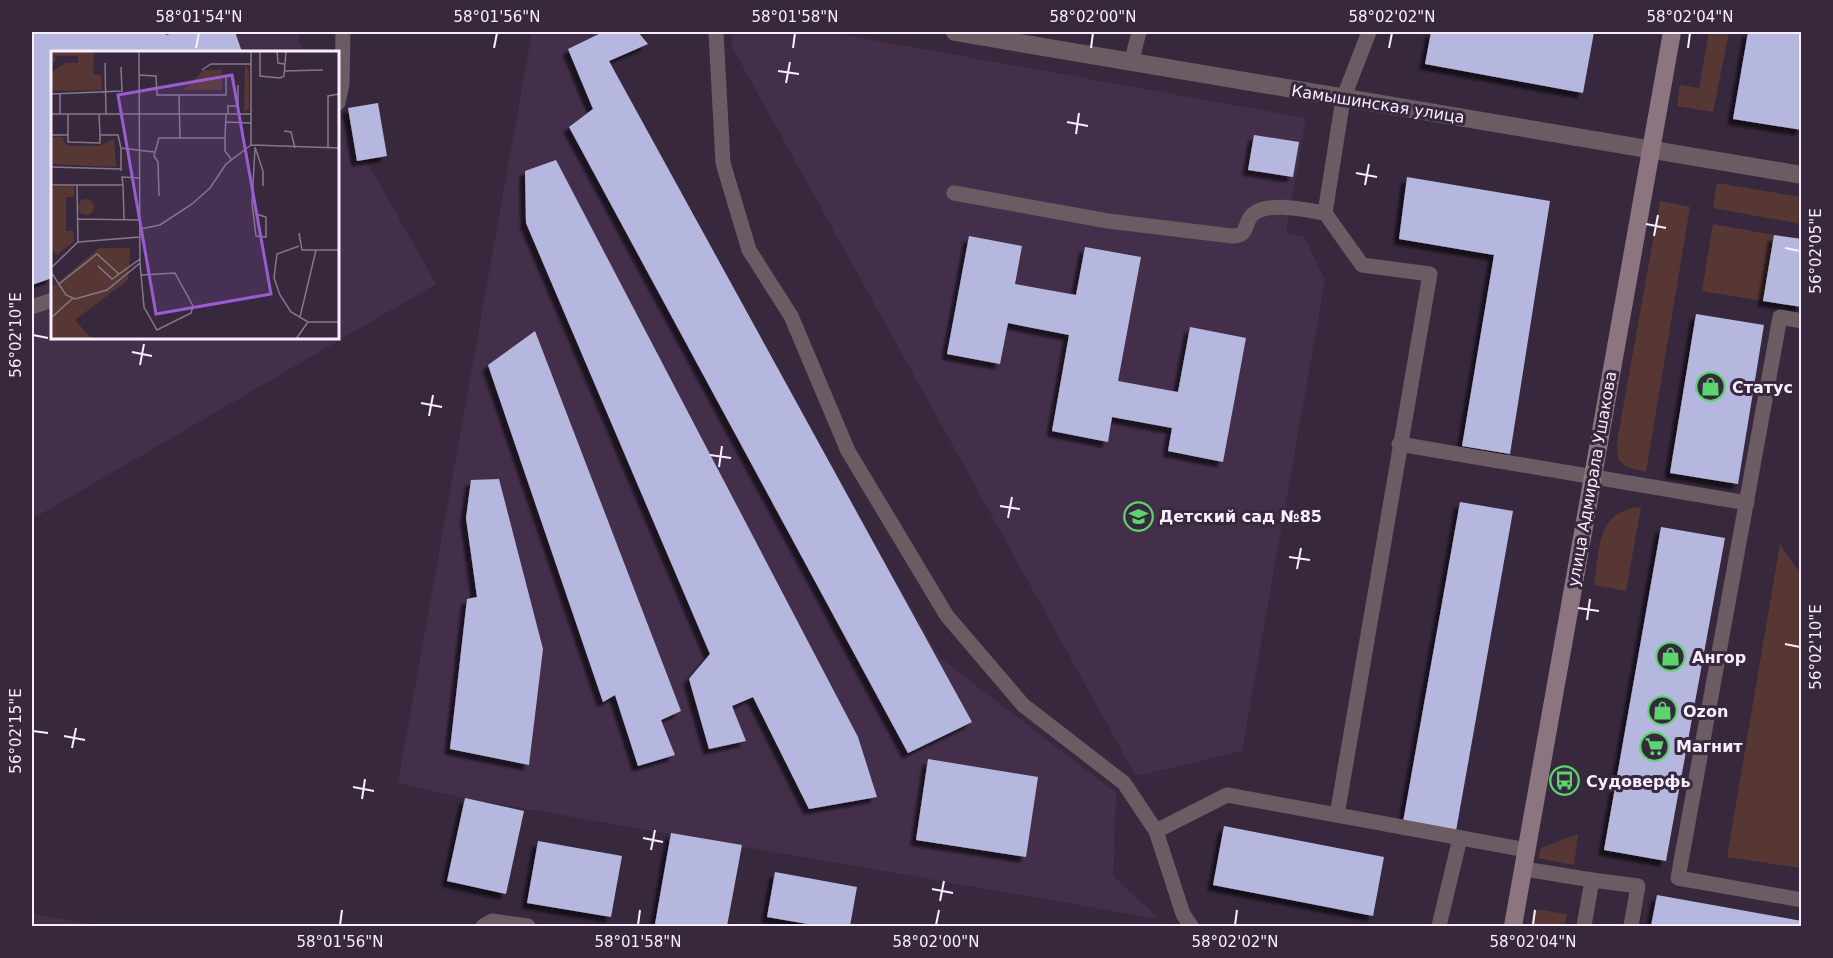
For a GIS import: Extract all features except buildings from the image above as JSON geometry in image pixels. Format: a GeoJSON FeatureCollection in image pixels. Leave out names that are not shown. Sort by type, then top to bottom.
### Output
{"type":"FeatureCollection","features":[{"type":"Feature","properties":{"kind":"street","name":"Камышинская улица"},"geometry":{"type":"LineString","coordinates":[[955,32],[1802,175]]}},
{"type":"Feature","properties":{"kind":"street","name":"улица Адмирала Ушакова"},"geometry":{"type":"LineString","coordinates":[[1513,927],[1591,477],[1672,32]]}},
{"type":"Feature","properties":{"kind":"lane"},"geometry":{"type":"LineString","coordinates":[[339,98],[342,84],[343,32]]}},
{"type":"Feature","properties":{"kind":"lane"},"geometry":{"type":"LineString","coordinates":[[716,32],[723,163],[749,250],[791,316],[848,451],[946,616],[1023,705],[1124,783],[1156,831],[1183,914],[1191,927]]}},
{"type":"Feature","properties":{"kind":"lane"},"geometry":{"type":"LineString","coordinates":[[1131,63],[1139,32]]}},
{"type":"Feature","properties":{"kind":"lane"},"geometry":{"type":"LineString","coordinates":[[1337,815],[1430,274],[1362,265],[1325,213],[1343,99],[1369,32]]}},
{"type":"Feature","properties":{"kind":"lane"},"geometry":{"type":"LineString","coordinates":[[954,193],[1108,221],[1232,236],[1239,236],[1245,232],[1250,217],[1261,211],[1290,207],[1325,213]]}},
{"type":"Feature","properties":{"kind":"lane"},"geometry":{"type":"LineString","coordinates":[[32,307],[51,300]]}},
{"type":"Feature","properties":{"kind":"lane"},"geometry":{"type":"LineString","coordinates":[[1802,321],[1780,317],[1678,878],[1802,900]]}},
{"type":"Feature","properties":{"kind":"lane"},"geometry":{"type":"LineString","coordinates":[[1399,444],[1747,503]]}},
{"type":"Feature","properties":{"kind":"lane"},"geometry":{"type":"LineString","coordinates":[[1156,831],[1227,795],[1527,850]]}},
{"type":"Feature","properties":{"kind":"lane"},"geometry":{"type":"LineString","coordinates":[[1439,927],[1460,838]]}},
{"type":"Feature","properties":{"kind":"lane"},"geometry":{"type":"LineString","coordinates":[[1524,869],[1638,886],[1631,927]]}},
{"type":"Feature","properties":{"kind":"lane"},"geometry":{"type":"LineString","coordinates":[[1584,927],[1592,880]]}},
{"type":"Feature","properties":{"kind":"lane"},"geometry":{"type":"LineString","coordinates":[[483,927],[492,921],[528,927]]}},
{"type":"Feature","properties":{"kind":"shaded area"},"geometry":{"type":"Polygon","coordinates":[[[32,32],[300,32],[298,42],[303,51],[51,51],[51,339],[339,339],[339,113],[436,284],[32,519],[32,32]]]}},
{"type":"Feature","properties":{"kind":"shaded area"},"geometry":{"type":"Polygon","coordinates":[[[532,32],[638,32],[648,44],[609,62],[771,367],[940,658],[1116,793],[1113,876],[1159,919],[465,798],[398,783],[532,32]]]}},
{"type":"Feature","properties":{"kind":"shaded area","name":"Детский сад №85"},"geometry":{"type":"Polygon","coordinates":[[[733,32],[828,32],[1306,118],[1286,232],[1304,237],[1325,280],[1242,751],[1136,776],[731,45],[733,32]]]}},
{"type":"Feature","properties":{"kind":"shaded area"},"geometry":{"type":"Polygon","coordinates":[[[1709,32],[1729,32],[1713,112],[1677,106],[1680,85],[1699,88],[1709,32]]]}},
{"type":"Feature","properties":{"kind":"shaded area"},"geometry":{"type":"Polygon","coordinates":[[[1717,183],[1801,197],[1801,224],[1713,208],[1717,183]]]}},
{"type":"Feature","properties":{"kind":"shaded area"},"geometry":{"type":"Polygon","coordinates":[[[1660,201],[1690,207],[1646,472],[1627,467],[1618,459],[1617,442],[1660,201]]]}},
{"type":"Feature","properties":{"kind":"shaded area"},"geometry":{"type":"Polygon","coordinates":[[[1713,224],[1774,235],[1763,301],[1702,291],[1713,224]]]}},
{"type":"Feature","properties":{"kind":"shaded area"},"geometry":{"type":"Polygon","coordinates":[[[1641,507],[1626,591],[1594,585],[1600,545],[1608,524],[1616,515],[1641,507]]]}},
{"type":"Feature","properties":{"kind":"shaded area"},"geometry":{"type":"Polygon","coordinates":[[[1780,544],[1801,575],[1801,868],[1727,857],[1780,544]]]}},
{"type":"Feature","properties":{"kind":"shaded area"},"geometry":{"type":"Polygon","coordinates":[[[1578,834],[1574,865],[1538,858],[1541,848],[1578,834]]]}},
{"type":"Feature","properties":{"kind":"shaded area"},"geometry":{"type":"Polygon","coordinates":[[[1533,909],[1567,914],[1565,926],[1531,926],[1533,909]]]}},
{"type":"Feature","properties":{"kind":"shaded area"},"geometry":{"type":"Polygon","coordinates":[[[32,914],[101,926],[32,926],[32,914]]]}},
{"type":"Feature","properties":{"kind":"place","name":"Статус"},"geometry":{"type":"Point","coordinates":[1711,387]}},
{"type":"Feature","properties":{"kind":"place","name":"Детский сад №85"},"geometry":{"type":"Point","coordinates":[1138,516]}},
{"type":"Feature","properties":{"kind":"place","name":"Ангор"},"geometry":{"type":"Point","coordinates":[1671,657]}},
{"type":"Feature","properties":{"kind":"place","name":"Ozon"},"geometry":{"type":"Point","coordinates":[1662,711]}},
{"type":"Feature","properties":{"kind":"place","name":"Магнит"},"geometry":{"type":"Point","coordinates":[1655,746]}},
{"type":"Feature","properties":{"kind":"place","name":"Судоверфь"},"geometry":{"type":"Point","coordinates":[1565,781]}}]}
